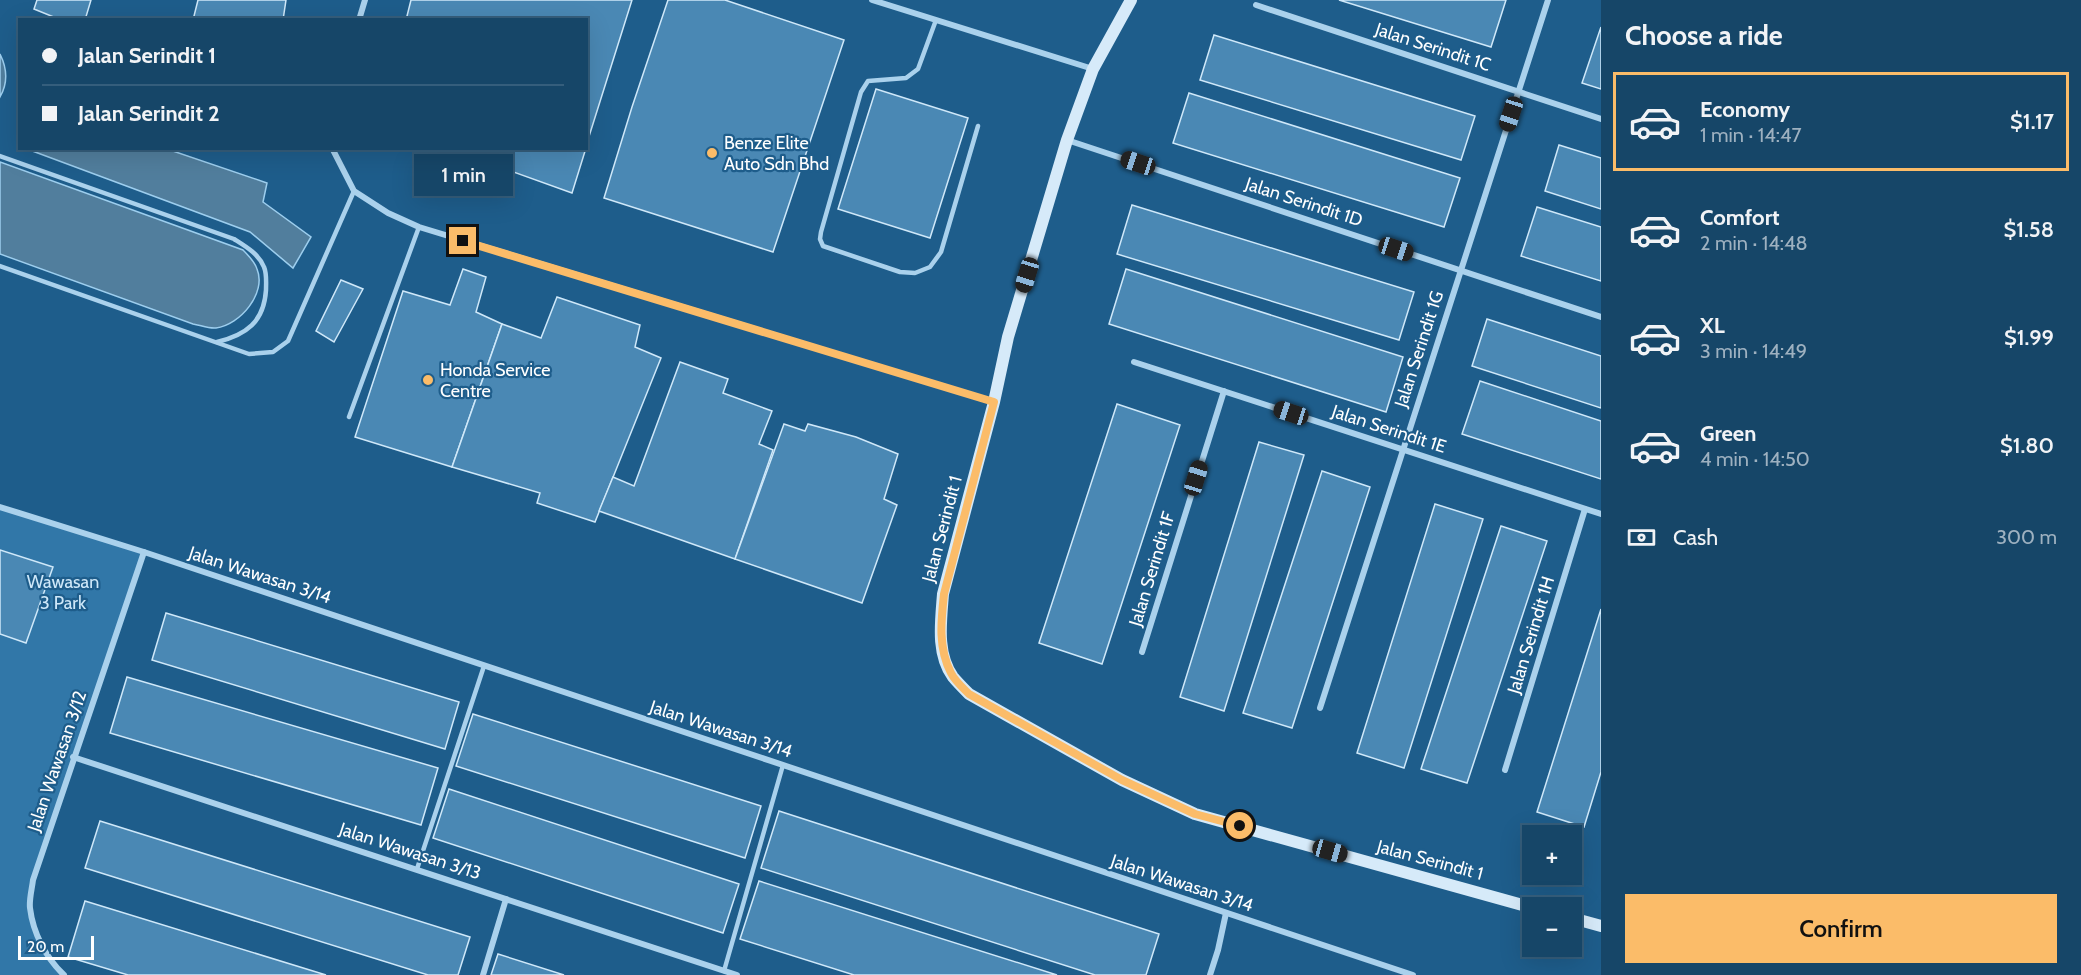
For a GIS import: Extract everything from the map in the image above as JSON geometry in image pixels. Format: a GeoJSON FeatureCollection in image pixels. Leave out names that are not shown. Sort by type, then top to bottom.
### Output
{"type":"FeatureCollection","features":[{"type":"Feature","properties":{"kind":"street"},"geometry":{"type":"LineString","coordinates":[[360,18],[365,0]]}},
{"type":"Feature","properties":{"kind":"street"},"geometry":{"type":"LineString","coordinates":[[872,0],[1093,69]]}},
{"type":"Feature","properties":{"kind":"street","name":"Jalan Serindit 1"},"geometry":{"type":"LineString","coordinates":[[1131,0],[1093,69],[1067,140],[1008,337],[994,402],[944,594],[940,627],[943,654],[951,675],[969,694],[1122,780],[1195,814],[1522,905]]}},
{"type":"Feature","properties":{"kind":"street","name":"Jalan Serindit 1G"},"geometry":{"type":"LineString","coordinates":[[1320,708],[1548,0]]}},
{"type":"Feature","properties":{"kind":"street","name":"Jalan Serindit 1C"},"geometry":{"type":"LineString","coordinates":[[1256,5],[1601,119]]}},
{"type":"Feature","properties":{"kind":"street","name":"Jalan Serindit 1D"},"geometry":{"type":"LineString","coordinates":[[1067,140],[1601,317]]}},
{"type":"Feature","properties":{"kind":"street"},"geometry":{"type":"LineString","coordinates":[[333,150],[354,191],[388,213],[419,227],[994,402]]}},
{"type":"Feature","properties":{"kind":"street","name":"Jalan Serindit 1E"},"geometry":{"type":"LineString","coordinates":[[1134,362],[1601,514]]}},
{"type":"Feature","properties":{"kind":"street","name":"Jalan Serindit 1F"},"geometry":{"type":"LineString","coordinates":[[1142,652],[1224,391]]}},
{"type":"Feature","properties":{"kind":"street","name":"Jalan Wawasan 3/14"},"geometry":{"type":"LineString","coordinates":[[0,507],[144,552],[1413,975]]}},
{"type":"Feature","properties":{"kind":"street","name":"Jalan Serindit 1H"},"geometry":{"type":"LineString","coordinates":[[1505,771],[1585,509]]}},
{"type":"Feature","properties":{"kind":"street","name":"Jalan Wawasan 3/12"},"geometry":{"type":"LineString","coordinates":[[64,975],[55,967],[43,949],[29,906],[33,880],[144,552]]}},
{"type":"Feature","properties":{"kind":"street","name":"Jalan Wawasan 3/13"},"geometry":{"type":"LineString","coordinates":[[74,757],[736,975]]}},
{"type":"Feature","properties":{"kind":"street"},"geometry":{"type":"LineString","coordinates":[[483,975],[506,899]]}},
{"type":"Feature","properties":{"kind":"street"},"geometry":{"type":"LineString","coordinates":[[1210,975],[1226,913]]}},
{"type":"Feature","properties":{"kind":"street"},"geometry":{"type":"LineString","coordinates":[[1582,921],[1601,926]]}},
{"type":"Feature","properties":{"kind":"lane"},"geometry":{"type":"LineString","coordinates":[[936,20],[918,69],[906,78],[868,81],[861,92],[821,231],[820,239],[823,246],[900,272],[915,273],[930,267],[941,252],[978,126]]}},
{"type":"Feature","properties":{"kind":"lane"},"geometry":{"type":"LineString","coordinates":[[0,156],[234,239],[250,249],[264,265],[266,278],[262,309],[256,322],[246,332],[217,342]]}},
{"type":"Feature","properties":{"kind":"lane"},"geometry":{"type":"LineString","coordinates":[[0,266],[249,354],[273,352],[288,341],[354,191]]}},
{"type":"Feature","properties":{"kind":"lane"},"geometry":{"type":"LineString","coordinates":[[349,417],[419,227]]}},
{"type":"Feature","properties":{"kind":"lane"},"geometry":{"type":"LineString","coordinates":[[417,870],[484,666]]}},
{"type":"Feature","properties":{"kind":"lane"},"geometry":{"type":"LineString","coordinates":[[723,971],[783,765]]}},
{"type":"Feature","properties":{"kind":"green space","name":"Wawasan 3 Park"},"geometry":{"type":"Polygon","coordinates":[[[0,507],[144,552],[33,880],[29,906],[43,949],[64,975],[0,975],[0,507]]]}},
{"type":"Feature","properties":{"kind":"shaded area"},"geometry":{"type":"Polygon","coordinates":[[[0,54],[6,76],[0,97],[0,54]]]}},
{"type":"Feature","properties":{"kind":"shaded area"},"geometry":{"type":"Polygon","coordinates":[[[30,150],[170,150],[267,183],[263,202],[311,237],[293,268],[250,232],[30,150]]]}},
{"type":"Feature","properties":{"kind":"shaded area"},"geometry":{"type":"Polygon","coordinates":[[[0,162],[243,250],[257,269],[259,278],[255,297],[234,321],[216,328],[207,327],[193,324],[0,254],[0,162]]]}},
{"type":"Feature","properties":{"kind":"building"},"geometry":{"type":"Polygon","coordinates":[[[37,0],[91,0],[86,18],[56,18],[34,9],[37,0]]]}},
{"type":"Feature","properties":{"kind":"building"},"geometry":{"type":"Polygon","coordinates":[[[198,0],[286,0],[283,18],[194,18],[198,0]]]}},
{"type":"Feature","properties":{"kind":"building"},"geometry":{"type":"Polygon","coordinates":[[[411,0],[632,0],[588,140],[588,18],[406,18],[411,0]]]}},
{"type":"Feature","properties":{"kind":"building","name":"Benze Elite Auto Sdn Bhd"},"geometry":{"type":"Polygon","coordinates":[[[668,0],[725,0],[844,40],[773,252],[604,198],[668,0]]]}},
{"type":"Feature","properties":{"kind":"building"},"geometry":{"type":"Polygon","coordinates":[[[1339,0],[1506,0],[1491,47],[1339,0]]]}},
{"type":"Feature","properties":{"kind":"building"},"geometry":{"type":"Polygon","coordinates":[[[1601,27],[1601,89],[1582,83],[1601,27]]]}},
{"type":"Feature","properties":{"kind":"building"},"geometry":{"type":"Polygon","coordinates":[[[1214,35],[1475,116],[1461,160],[1200,80],[1214,35]]]}},
{"type":"Feature","properties":{"kind":"building"},"geometry":{"type":"Polygon","coordinates":[[[876,89],[968,118],[930,238],[838,209],[876,89]]]}},
{"type":"Feature","properties":{"kind":"building"},"geometry":{"type":"Polygon","coordinates":[[[1189,93],[1460,178],[1444,227],[1173,143],[1189,93]]]}},
{"type":"Feature","properties":{"kind":"building"},"geometry":{"type":"Polygon","coordinates":[[[1559,145],[1601,158],[1601,209],[1545,191],[1559,145]]]}},
{"type":"Feature","properties":{"kind":"building"},"geometry":{"type":"Polygon","coordinates":[[[453,150],[585,150],[572,193],[453,150]]]}},
{"type":"Feature","properties":{"kind":"building"},"geometry":{"type":"Polygon","coordinates":[[[1132,205],[1414,292],[1399,340],[1117,254],[1132,205]]]}},
{"type":"Feature","properties":{"kind":"building"},"geometry":{"type":"Polygon","coordinates":[[[1537,207],[1601,227],[1601,281],[1521,256],[1537,207]]]}},
{"type":"Feature","properties":{"kind":"building","name":"Honda Service Centre"},"geometry":{"type":"Polygon","coordinates":[[[463,269],[486,277],[476,312],[502,324],[452,467],[355,437],[403,291],[450,305],[463,269]]]}},
{"type":"Feature","properties":{"kind":"building"},"geometry":{"type":"Polygon","coordinates":[[[1126,269],[1403,357],[1386,412],[1109,324],[1126,269]]]}},
{"type":"Feature","properties":{"kind":"building"},"geometry":{"type":"Polygon","coordinates":[[[341,280],[363,289],[334,342],[316,331],[341,280]]]}},
{"type":"Feature","properties":{"kind":"building"},"geometry":{"type":"Polygon","coordinates":[[[557,297],[640,325],[635,347],[661,358],[595,522],[537,503],[540,493],[452,467],[502,324],[541,338],[557,297]]]}},
{"type":"Feature","properties":{"kind":"building"},"geometry":{"type":"Polygon","coordinates":[[[1487,319],[1601,356],[1601,408],[1472,366],[1487,319]]]}},
{"type":"Feature","properties":{"kind":"building"},"geometry":{"type":"Polygon","coordinates":[[[680,362],[728,379],[723,393],[772,411],[759,444],[773,450],[735,559],[599,511],[613,477],[634,486],[680,362]]]}},
{"type":"Feature","properties":{"kind":"building"},"geometry":{"type":"Polygon","coordinates":[[[1480,381],[1601,421],[1601,479],[1462,434],[1480,381]]]}},
{"type":"Feature","properties":{"kind":"building"},"geometry":{"type":"Polygon","coordinates":[[[1117,404],[1180,425],[1102,664],[1039,643],[1117,404]]]}},
{"type":"Feature","properties":{"kind":"building"},"geometry":{"type":"Polygon","coordinates":[[[784,424],[805,431],[808,424],[856,437],[898,454],[884,499],[897,505],[862,603],[735,559],[784,424]]]}},
{"type":"Feature","properties":{"kind":"building"},"geometry":{"type":"Polygon","coordinates":[[[1259,442],[1304,455],[1224,711],[1180,697],[1259,442]]]}},
{"type":"Feature","properties":{"kind":"building"},"geometry":{"type":"Polygon","coordinates":[[[1322,471],[1370,487],[1292,728],[1243,713],[1322,471]]]}},
{"type":"Feature","properties":{"kind":"building"},"geometry":{"type":"Polygon","coordinates":[[[1435,504],[1483,519],[1404,768],[1357,753],[1435,504]]]}},
{"type":"Feature","properties":{"kind":"building"},"geometry":{"type":"Polygon","coordinates":[[[1501,526],[1547,541],[1467,783],[1421,769],[1501,526]]]}},
{"type":"Feature","properties":{"kind":"building"},"geometry":{"type":"Polygon","coordinates":[[[0,550],[53,567],[26,643],[0,634],[0,550]]]}},
{"type":"Feature","properties":{"kind":"building"},"geometry":{"type":"Polygon","coordinates":[[[1601,609],[1601,772],[1584,827],[1537,812],[1601,609]]]}},
{"type":"Feature","properties":{"kind":"building"},"geometry":{"type":"Polygon","coordinates":[[[166,613],[459,702],[445,749],[152,660],[166,613]]]}},
{"type":"Feature","properties":{"kind":"building"},"geometry":{"type":"Polygon","coordinates":[[[127,677],[438,768],[421,825],[110,733],[127,677]]]}},
{"type":"Feature","properties":{"kind":"building"},"geometry":{"type":"Polygon","coordinates":[[[473,714],[761,806],[745,858],[456,766],[473,714]]]}},
{"type":"Feature","properties":{"kind":"building"},"geometry":{"type":"Polygon","coordinates":[[[449,789],[739,884],[723,933],[433,838],[449,789]]]}},
{"type":"Feature","properties":{"kind":"building"},"geometry":{"type":"Polygon","coordinates":[[[779,811],[1159,934],[1146,975],[1095,975],[761,868],[779,811]]]}},
{"type":"Feature","properties":{"kind":"building"},"geometry":{"type":"Polygon","coordinates":[[[100,821],[470,937],[458,975],[428,975],[85,868],[100,821]]]}},
{"type":"Feature","properties":{"kind":"building"},"geometry":{"type":"Polygon","coordinates":[[[759,881],[1057,975],[854,975],[740,939],[759,881]]]}},
{"type":"Feature","properties":{"kind":"building"},"geometry":{"type":"Polygon","coordinates":[[[85,901],[326,975],[128,975],[68,957],[85,901]]]}},
{"type":"Feature","properties":{"kind":"building"},"geometry":{"type":"Polygon","coordinates":[[[498,954],[564,975],[491,975],[498,954]]]}},
{"type":"Feature","properties":{"kind":"place","name":"Benze Elite Auto Sdn Bhd"},"geometry":{"type":"Point","coordinates":[712,153]}},
{"type":"Feature","properties":{"kind":"place","name":"Honda Service Centre"},"geometry":{"type":"Point","coordinates":[428,380]}},
{"type":"Feature","properties":{"kind":"route"},"geometry":{"type":"LineString","coordinates":[[463,241],[994,402],[944,594],[940,627],[943,654],[951,675],[969,694],[1122,780],[1195,814],[1240,826]]}}]}
